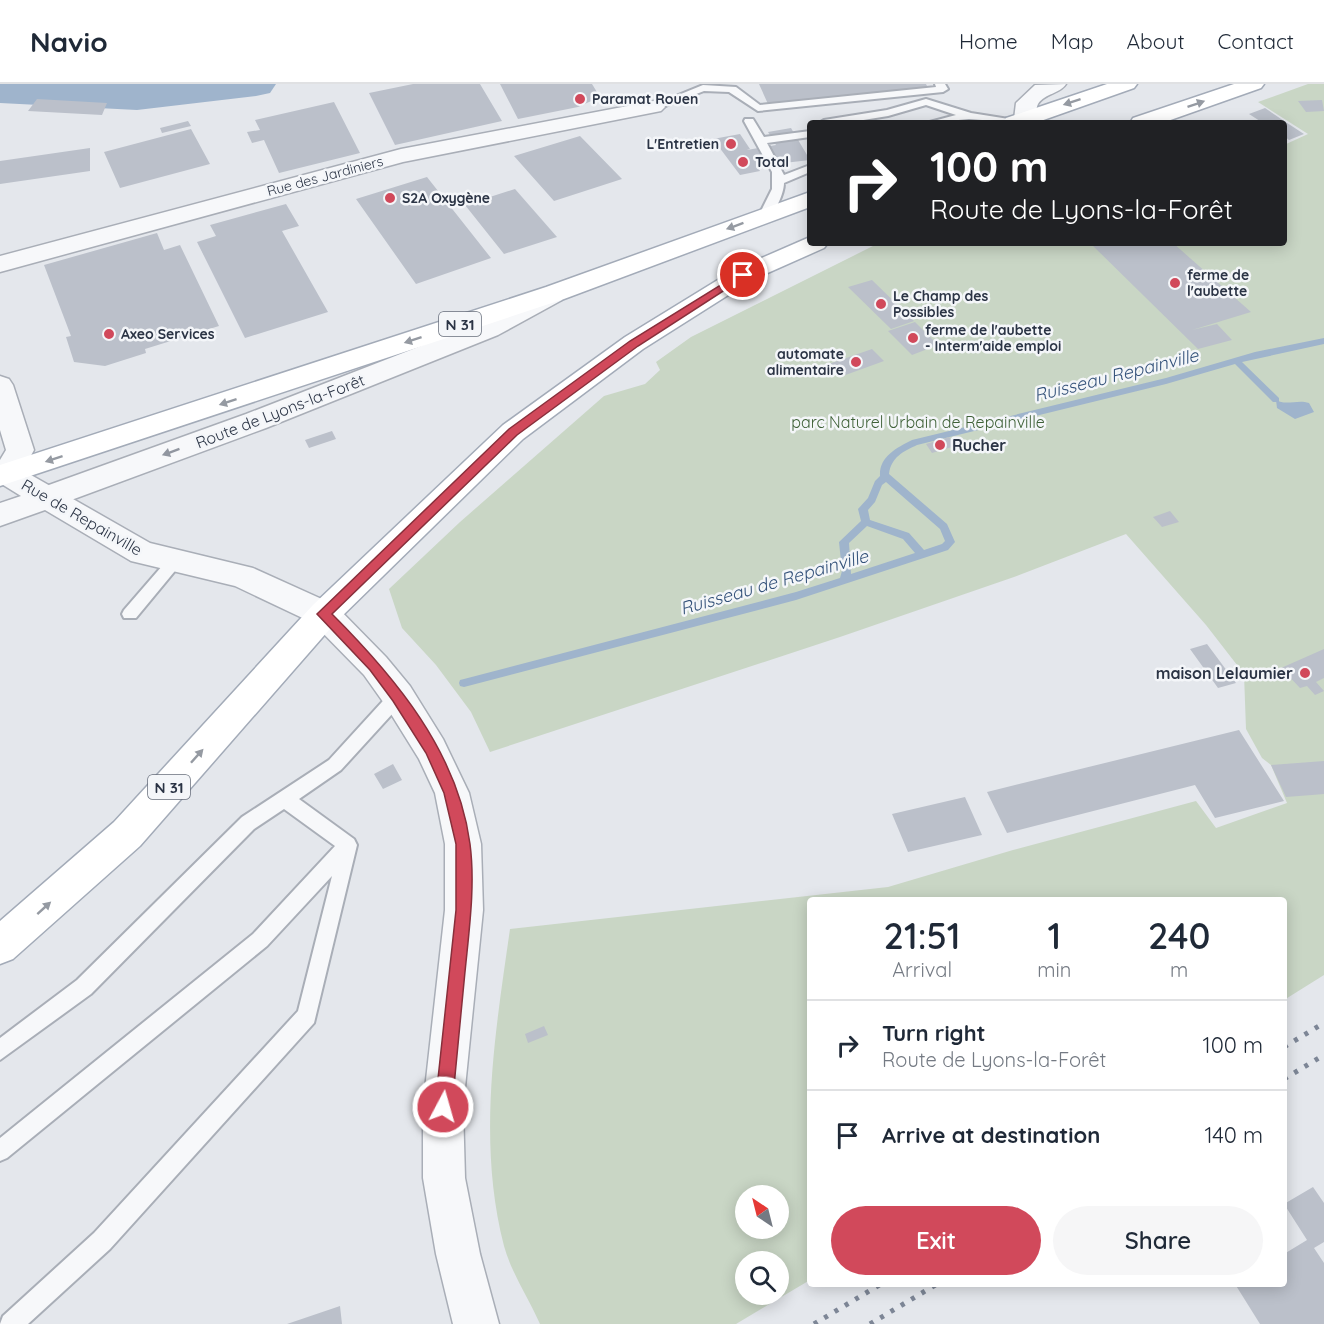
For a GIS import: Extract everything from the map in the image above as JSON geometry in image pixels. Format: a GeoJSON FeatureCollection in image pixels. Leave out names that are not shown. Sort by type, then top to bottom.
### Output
{"type":"FeatureCollection","features":[{"type":"Feature","properties":{"kind":"main road"},"geometry":{"type":"LineString","coordinates":[[1021,120],[1127,84]]}},
{"type":"Feature","properties":{"kind":"main road"},"geometry":{"type":"LineString","coordinates":[[1150,120],[1254,84]]}},
{"type":"Feature","properties":{"kind":"main road","name":"Route de Lyons-la-Forêt"},"geometry":{"type":"LineString","coordinates":[[2,474],[555,293],[807,200]]}},
{"type":"Feature","properties":{"kind":"main road","name":"N 31"},"geometry":{"type":"LineString","coordinates":[[0,946],[127,834],[324,614],[513,432],[634,343],[743,275],[809,246]]}},
{"type":"Feature","properties":{"kind":"street"},"geometry":{"type":"LineString","coordinates":[[1018,120],[1027,103],[1042,89],[1056,84]]}},
{"type":"Feature","properties":{"kind":"street","name":"Rue des Jardiniers"},"geometry":{"type":"LineString","coordinates":[[0,264],[401,156],[654,107]]}},
{"type":"Feature","properties":{"kind":"street","name":"Route de Lyons-la-Forêt"},"geometry":{"type":"LineString","coordinates":[[0,515],[256,421],[489,330],[555,293]]}},
{"type":"Feature","properties":{"kind":"street"},"geometry":{"type":"LineString","coordinates":[[0,385],[20,450],[2,474]]}},
{"type":"Feature","properties":{"kind":"street","name":"Rue de Repainville"},"geometry":{"type":"LineString","coordinates":[[2,474],[142,553],[242,576],[324,614],[375,666],[398,696],[431,749],[452,793],[463,844],[464,910],[443,1107],[444,1178],[458,1254],[476,1324]]}},
{"type":"Feature","properties":{"kind":"lane"},"geometry":{"type":"LineString","coordinates":[[654,107],[705,86],[732,89],[758,108],[944,89],[940,84]]}},
{"type":"Feature","properties":{"kind":"lane"},"geometry":{"type":"LineString","coordinates":[[843,120],[888,113],[926,102],[969,116],[1008,120]]}},
{"type":"Feature","properties":{"kind":"lane"},"geometry":{"type":"LineString","coordinates":[[947,120],[969,116]]}},
{"type":"Feature","properties":{"kind":"lane"},"geometry":{"type":"LineString","coordinates":[[749,121],[778,172],[778,189],[765,215]]}},
{"type":"Feature","properties":{"kind":"lane"},"geometry":{"type":"LineString","coordinates":[[760,141],[807,134]]}},
{"type":"Feature","properties":{"kind":"lane"},"geometry":{"type":"LineString","coordinates":[[778,181],[807,169]]}},
{"type":"Feature","properties":{"kind":"lane"},"geometry":{"type":"LineString","coordinates":[[130,614],[174,562]]}},
{"type":"Feature","properties":{"kind":"lane"},"geometry":{"type":"LineString","coordinates":[[0,1050],[84,987],[248,823],[335,765],[398,696]]}},
{"type":"Feature","properties":{"kind":"lane"},"geometry":{"type":"LineString","coordinates":[[285,799],[348,845]]}},
{"type":"Feature","properties":{"kind":"lane"},"geometry":{"type":"LineString","coordinates":[[0,1151],[260,940],[348,845]]}},
{"type":"Feature","properties":{"kind":"lane"},"geometry":{"type":"LineString","coordinates":[[10,1324],[102,1241],[308,1016],[348,845]]}},
{"type":"Feature","properties":{"kind":"green space","name":"parc Naturel Urbain de Repainville"},"geometry":{"type":"Polygon","coordinates":[[[1308,84],[1324,84],[1324,975],[1287,998],[1287,897],[807,897],[807,1282],[789,1292],[789,1251],[735,1251],[735,1305],[768,1305],[736,1324],[540,1324],[507,1256],[496,1207],[491,1167],[491,1087],[494,1048],[510,929],[888,887],[1013,850],[1196,801],[1216,828],[1287,803],[1271,765],[1262,758],[1246,729],[1244,674],[1206,625],[1126,534],[1014,577],[840,637],[490,752],[471,712],[436,665],[402,628],[389,589],[460,522],[604,396],[645,384],[660,370],[656,362],[691,337],[873,246],[1287,246],[1287,144],[1308,134],[1258,102],[1308,84]]]}},
{"type":"Feature","properties":{"kind":"water"},"geometry":{"type":"Polygon","coordinates":[[[1276,400],[1309,403],[1314,412],[1295,419],[1277,408],[1276,400]]]}},
{"type":"Feature","properties":{"kind":"building"},"geometry":{"type":"Polygon","coordinates":[[[413,84],[480,84],[502,121],[395,145],[369,93],[413,84]]]}},
{"type":"Feature","properties":{"kind":"building"},"geometry":{"type":"Polygon","coordinates":[[[500,84],[592,84],[600,97],[578,107],[518,119],[500,84]]]}},
{"type":"Feature","properties":{"kind":"building"},"geometry":{"type":"Polygon","coordinates":[[[759,84],[926,84],[928,88],[768,104],[759,84]]]}},
{"type":"Feature","properties":{"kind":"building"},"geometry":{"type":"Polygon","coordinates":[[[37,99],[107,103],[102,115],[28,111],[37,99]]]}},
{"type":"Feature","properties":{"kind":"building"},"geometry":{"type":"Polygon","coordinates":[[[1322,100],[1324,111],[1306,112],[1298,101],[1322,100]]]}},
{"type":"Feature","properties":{"kind":"building"},"geometry":{"type":"Polygon","coordinates":[[[334,102],[360,153],[279,173],[264,140],[252,143],[247,132],[260,130],[255,120],[334,102]]]}},
{"type":"Feature","properties":{"kind":"building"},"geometry":{"type":"Polygon","coordinates":[[[1265,108],[1283,120],[1258,120],[1249,114],[1265,108]]]}},
{"type":"Feature","properties":{"kind":"building"},"geometry":{"type":"Polygon","coordinates":[[[188,121],[191,126],[162,133],[160,128],[188,121]]]}},
{"type":"Feature","properties":{"kind":"building"},"geometry":{"type":"Polygon","coordinates":[[[1287,123],[1304,134],[1289,140],[1287,138],[1287,123]]]}},
{"type":"Feature","properties":{"kind":"building"},"geometry":{"type":"Polygon","coordinates":[[[791,128],[807,155],[807,160],[757,166],[760,171],[740,175],[713,139],[740,134],[750,149],[747,150],[776,145],[768,132],[791,128]]]}},
{"type":"Feature","properties":{"kind":"building"},"geometry":{"type":"Polygon","coordinates":[[[191,129],[210,164],[120,188],[104,152],[191,129]]]}},
{"type":"Feature","properties":{"kind":"building"},"geometry":{"type":"Polygon","coordinates":[[[580,136],[622,179],[554,201],[514,156],[580,136]]]}},
{"type":"Feature","properties":{"kind":"building"},"geometry":{"type":"Polygon","coordinates":[[[90,148],[90,171],[0,184],[0,161],[90,148]]]}},
{"type":"Feature","properties":{"kind":"building"},"geometry":{"type":"Polygon","coordinates":[[[427,177],[491,258],[416,284],[356,199],[427,177]]]}},
{"type":"Feature","properties":{"kind":"building"},"geometry":{"type":"Polygon","coordinates":[[[515,189],[557,237],[504,254],[465,205],[515,189]]]}},
{"type":"Feature","properties":{"kind":"building"},"geometry":{"type":"Polygon","coordinates":[[[286,204],[299,226],[282,231],[328,312],[245,338],[197,242],[216,236],[210,225],[286,204]]]}},
{"type":"Feature","properties":{"kind":"building"},"geometry":{"type":"Polygon","coordinates":[[[157,233],[164,250],[180,245],[219,326],[145,349],[146,353],[105,366],[74,362],[66,337],[71,336],[44,265],[157,233]]]}},
{"type":"Feature","properties":{"kind":"building","name":"ferme de l'aubette"},"geometry":{"type":"Polygon","coordinates":[[[1093,246],[1176,246],[1251,312],[1192,330],[1217,324],[1232,340],[1198,349],[1093,246]]]}},
{"type":"Feature","properties":{"kind":"building","name":"Le Champ des Possibles"},"geometry":{"type":"Polygon","coordinates":[[[872,280],[914,321],[891,329],[848,287],[872,280]]]}},
{"type":"Feature","properties":{"kind":"building","name":"ferme de l'aubette - Interm'aide emploi"},"geometry":{"type":"Polygon","coordinates":[[[915,322],[938,345],[912,355],[888,331],[915,322]]]}},
{"type":"Feature","properties":{"kind":"building","name":"automate alimentaire"},"geometry":{"type":"Polygon","coordinates":[[[872,349],[884,361],[840,377],[829,364],[872,349]]]}},
{"type":"Feature","properties":{"kind":"building"},"geometry":{"type":"Polygon","coordinates":[[[332,431],[336,439],[309,448],[305,440],[332,431]]]}},
{"type":"Feature","properties":{"kind":"building","name":"Rucher"},"geometry":{"type":"Polygon","coordinates":[[[949,437],[955,446],[932,453],[926,444],[949,437]]]}},
{"type":"Feature","properties":{"kind":"building"},"geometry":{"type":"Polygon","coordinates":[[[1170,511],[1179,522],[1162,527],[1153,517],[1170,511]]]}},
{"type":"Feature","properties":{"kind":"building"},"geometry":{"type":"Polygon","coordinates":[[[1207,644],[1236,683],[1218,688],[1190,649],[1207,644]]]}},
{"type":"Feature","properties":{"kind":"building","name":"maison Lelaumier"},"geometry":{"type":"Polygon","coordinates":[[[1324,649],[1324,678],[1316,682],[1324,691],[1315,695],[1307,686],[1300,688],[1281,668],[1324,649]]]}},
{"type":"Feature","properties":{"kind":"building"},"geometry":{"type":"Polygon","coordinates":[[[1239,730],[1284,801],[1215,818],[1195,785],[1007,833],[987,792],[1239,730]]]}},
{"type":"Feature","properties":{"kind":"building"},"geometry":{"type":"Polygon","coordinates":[[[1324,761],[1324,794],[1286,797],[1271,765],[1324,761]]]}},
{"type":"Feature","properties":{"kind":"building"},"geometry":{"type":"Polygon","coordinates":[[[393,764],[402,780],[383,789],[374,774],[393,764]]]}},
{"type":"Feature","properties":{"kind":"building"},"geometry":{"type":"Polygon","coordinates":[[[965,797],[982,835],[908,852],[892,814],[965,797]]]}},
{"type":"Feature","properties":{"kind":"building"},"geometry":{"type":"Polygon","coordinates":[[[544,1026],[548,1035],[528,1043],[525,1034],[544,1026]]]}},
{"type":"Feature","properties":{"kind":"building"},"geometry":{"type":"Polygon","coordinates":[[[1313,1187],[1324,1203],[1324,1242],[1314,1248],[1324,1263],[1324,1324],[1260,1324],[1237,1287],[1287,1287],[1287,1252],[1307,1240],[1287,1209],[1287,1202],[1313,1187]]]}},
{"type":"Feature","properties":{"kind":"building"},"geometry":{"type":"Polygon","coordinates":[[[340,1306],[342,1324],[287,1324],[340,1306]]]}},
{"type":"Feature","properties":{"kind":"waterway"},"geometry":{"type":"LineString","coordinates":[[0,91],[137,98],[256,84]]}},
{"type":"Feature","properties":{"kind":"waterway","name":"Ruisseau de Repainville"},"geometry":{"type":"LineString","coordinates":[[464,683],[796,596],[945,547],[950,542],[944,527],[884,475],[890,458],[915,442],[1166,381],[1255,355],[1324,341]]}},
{"type":"Feature","properties":{"kind":"waterway"},"geometry":{"type":"LineString","coordinates":[[1238,362],[1276,400]]}},
{"type":"Feature","properties":{"kind":"waterway"},"geometry":{"type":"LineString","coordinates":[[866,522],[863,509],[872,500],[878,483],[886,477]]}},
{"type":"Feature","properties":{"kind":"waterway"},"geometry":{"type":"LineString","coordinates":[[844,580],[847,571],[844,542],[866,522]]}},
{"type":"Feature","properties":{"kind":"waterway"},"geometry":{"type":"LineString","coordinates":[[866,522],[906,536],[921,554]]}},
{"type":"Feature","properties":{"kind":"railway"},"geometry":{"type":"LineString","coordinates":[[1287,1045],[1324,1023]]}},
{"type":"Feature","properties":{"kind":"railway"},"geometry":{"type":"LineString","coordinates":[[1287,1077],[1324,1055]]}},
{"type":"Feature","properties":{"kind":"railway"},"geometry":{"type":"LineString","coordinates":[[814,1324],[876,1287]]}},
{"type":"Feature","properties":{"kind":"railway"},"geometry":{"type":"LineString","coordinates":[[870,1324],[932,1287]]}},
{"type":"Feature","properties":{"kind":"place","name":"Paramat Rouen"},"geometry":{"type":"Point","coordinates":[580,99]}},
{"type":"Feature","properties":{"kind":"place","name":"L'Entretien"},"geometry":{"type":"Point","coordinates":[731,144]}},
{"type":"Feature","properties":{"kind":"place","name":"Total"},"geometry":{"type":"Point","coordinates":[743,162]}},
{"type":"Feature","properties":{"kind":"place","name":"S2A Oxygène"},"geometry":{"type":"Point","coordinates":[390,198]}},
{"type":"Feature","properties":{"kind":"place","name":"ferme de l'aubette"},"geometry":{"type":"Point","coordinates":[1175,283]}},
{"type":"Feature","properties":{"kind":"place","name":"Le Champ des Possibles"},"geometry":{"type":"Point","coordinates":[881,304]}},
{"type":"Feature","properties":{"kind":"place","name":"Axeo Services"},"geometry":{"type":"Point","coordinates":[109,334]}},
{"type":"Feature","properties":{"kind":"place","name":"ferme de l'aubette - Interm'aide emploi"},"geometry":{"type":"Point","coordinates":[913,338]}},
{"type":"Feature","properties":{"kind":"place","name":"automate alimentaire"},"geometry":{"type":"Point","coordinates":[856,362]}},
{"type":"Feature","properties":{"kind":"place","name":"Rucher"},"geometry":{"type":"Point","coordinates":[940,445]}},
{"type":"Feature","properties":{"kind":"place","name":"maison Lelaumier"},"geometry":{"type":"Point","coordinates":[1305,673]}},
{"type":"Feature","properties":{"kind":"route"},"geometry":{"type":"LineString","coordinates":[[443,1107],[464,910],[463,844],[452,793],[431,749],[398,696],[375,666],[324,614],[513,432],[634,343],[743,275]]}},
{"type":"Feature","properties":{"kind":"water label","name":"Ruisseau Repainville"},"geometry":{"type":"Point","coordinates":[1116,375]}}]}
